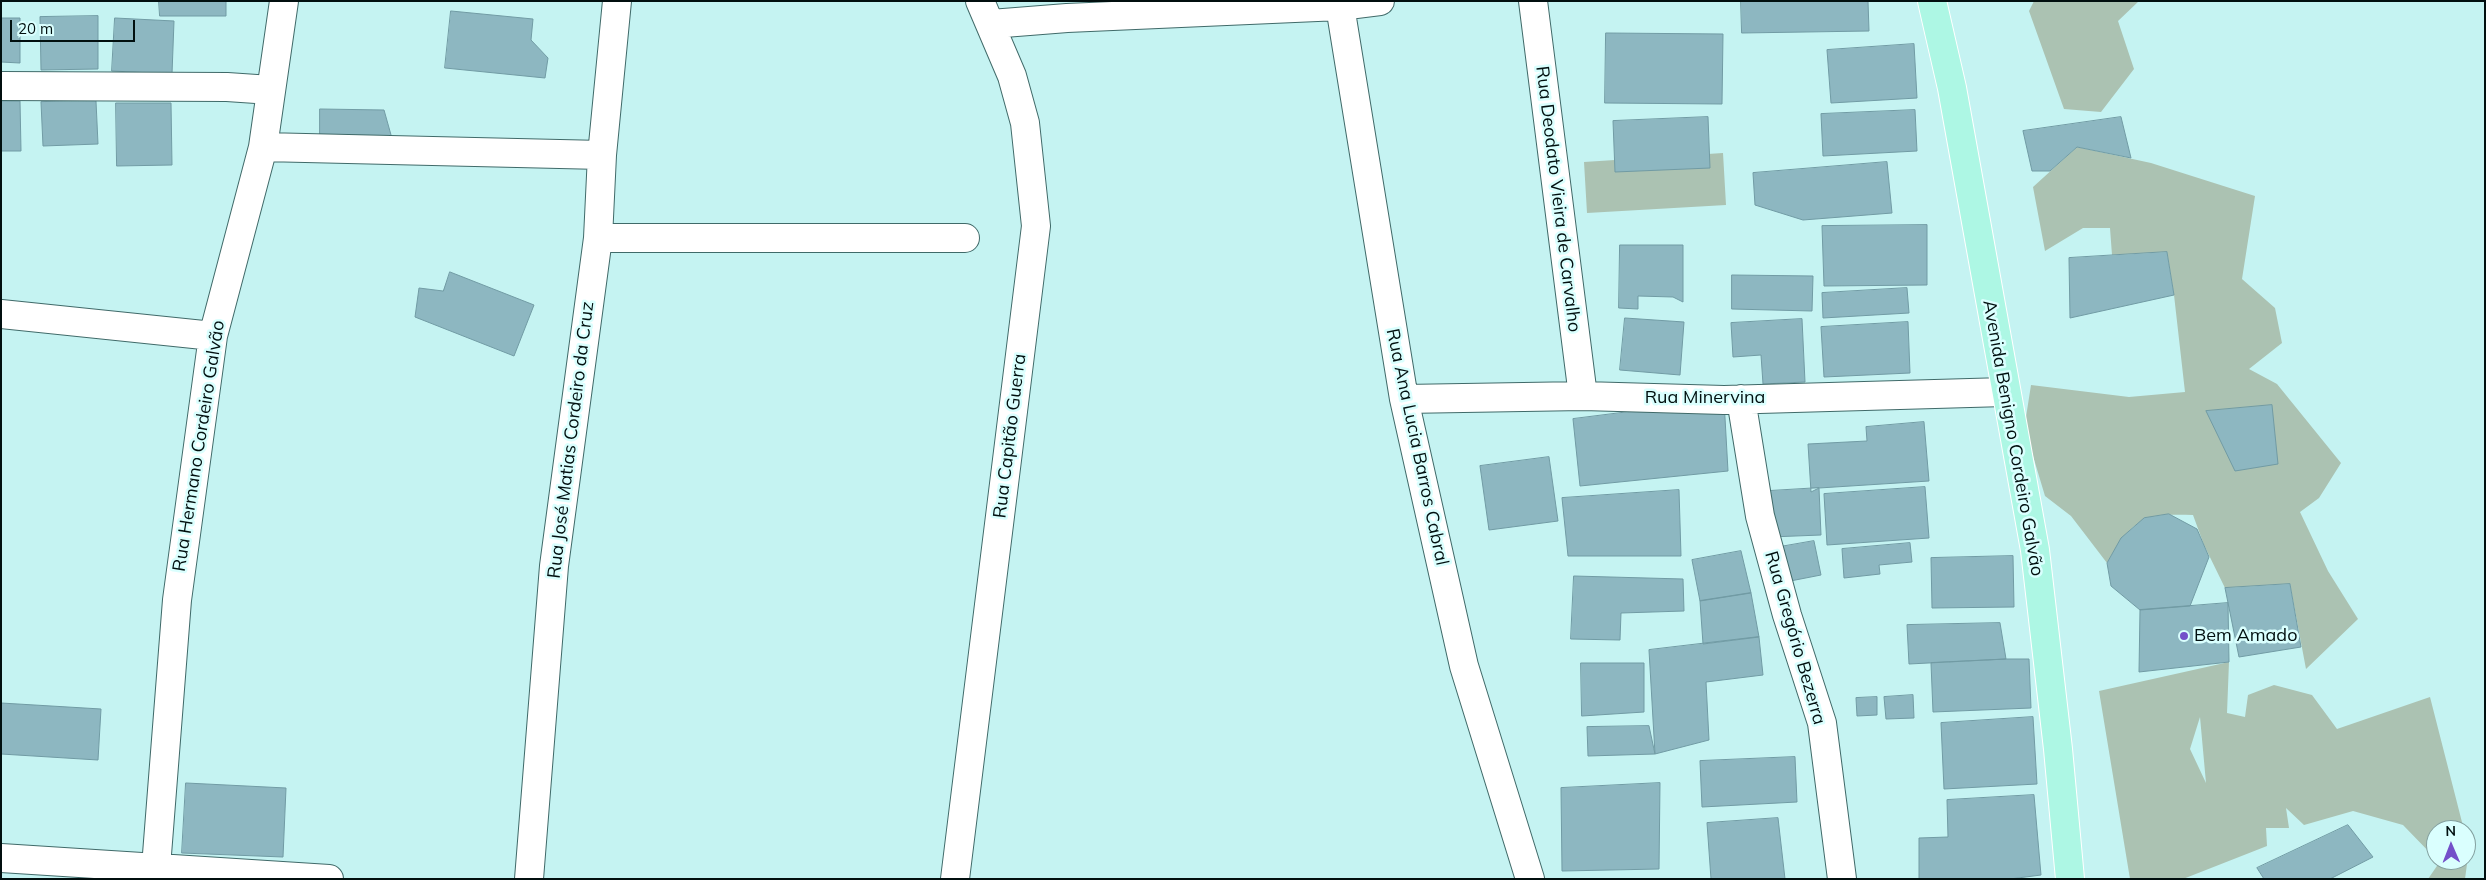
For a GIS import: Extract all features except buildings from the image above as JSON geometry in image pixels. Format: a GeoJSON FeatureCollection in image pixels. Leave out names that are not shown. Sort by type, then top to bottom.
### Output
{"type":"FeatureCollection","features":[{"type":"Feature","properties":{"kind":"main road","name":"Avenida Benigno Cordeiro Galvão"},"geometry":{"type":"LineString","coordinates":[[1932,1],[1952,88],[2005,392],[2035,550],[2058,749],[2070,879]]}},
{"type":"Feature","properties":{"kind":"street","name":"Rua Hermano Cordeiro Galvão"},"geometry":{"type":"LineString","coordinates":[[156,867],[177,600],[213,336],[263,147],[284,1]]}},
{"type":"Feature","properties":{"kind":"street","name":"Rua José Matias Cordeiro da Cruz"},"geometry":{"type":"LineString","coordinates":[[529,879],[554,566],[598,238],[602,155],[617,1]]}},
{"type":"Feature","properties":{"kind":"street"},"geometry":{"type":"LineString","coordinates":[[985,13],[1077,18],[1340,6],[1380,1]]}},
{"type":"Feature","properties":{"kind":"street","name":"Rua Deodato Vieira de Carvalho"},"geometry":{"type":"LineString","coordinates":[[1533,1],[1583,396]]}},
{"type":"Feature","properties":{"kind":"street","name":"Rua Ana Lucia Barros Cabral"},"geometry":{"type":"LineString","coordinates":[[1340,6],[1404,399],[1464,666],[1530,879]]}},
{"type":"Feature","properties":{"kind":"street","name":"Rua Capitão Guerra"},"geometry":{"type":"LineString","coordinates":[[955,879],[1036,226],[1025,123],[1012,76],[985,13]]}},
{"type":"Feature","properties":{"kind":"street"},"geometry":{"type":"LineString","coordinates":[[1,86],[200,87],[271,90]]}},
{"type":"Feature","properties":{"kind":"street"},"geometry":{"type":"LineString","coordinates":[[263,147],[602,155]]}},
{"type":"Feature","properties":{"kind":"street"},"geometry":{"type":"LineString","coordinates":[[598,238],[965,238]]}},
{"type":"Feature","properties":{"kind":"street"},"geometry":{"type":"LineString","coordinates":[[1,314],[213,336]]}},
{"type":"Feature","properties":{"kind":"street","name":"Rua Minervina"},"geometry":{"type":"LineString","coordinates":[[1404,399],[1583,396],[1741,399],[2005,392]]}},
{"type":"Feature","properties":{"kind":"street","name":"Rua Gregório Bezerra"},"geometry":{"type":"LineString","coordinates":[[1741,399],[1760,516],[1786,615],[1822,723],[1842,879]]}},
{"type":"Feature","properties":{"kind":"street"},"geometry":{"type":"LineString","coordinates":[[1,858],[329,879]]}},
{"type":"Feature","properties":{"kind":"green space"},"geometry":{"type":"Polygon","coordinates":[[[2034,1],[2139,1],[2118,21],[2134,69],[2101,112],[2064,109],[2029,11],[2034,1]]]}},
{"type":"Feature","properties":{"kind":"green space"},"geometry":{"type":"Polygon","coordinates":[[[2077,147],[2151,163],[2255,196],[2242,279],[2275,308],[2282,343],[2249,369],[2277,384],[2341,463],[2319,498],[2300,512],[2328,571],[2358,619],[2306,669],[2290,584],[2225,588],[2204,545],[2193,515],[2162,515],[2141,522],[2124,537],[2107,563],[2071,516],[2045,496],[2027,436],[2026,417],[2031,385],[2129,397],[2185,392],[2167,252],[2112,255],[2110,228],[2083,228],[2045,251],[2033,187],[2077,147]]]}},
{"type":"Feature","properties":{"kind":"green space"},"geometry":{"type":"Polygon","coordinates":[[[1723,153],[1726,205],[1587,213],[1584,162],[1723,153]]]}},
{"type":"Feature","properties":{"kind":"green space"},"geometry":{"type":"Polygon","coordinates":[[[2229,662],[2227,713],[2245,717],[2248,695],[2274,685],[2312,695],[2337,729],[2430,697],[2461,820],[2426,820],[2426,849],[2403,825],[2353,811],[2304,825],[2286,808],[2289,828],[2266,828],[2267,846],[2183,879],[2130,879],[2099,691],[2229,662]],[[2200,717],[2190,749],[2206,783],[2200,717]]]}},
{"type":"Feature","properties":{"kind":"green space"},"geometry":{"type":"Polygon","coordinates":[[[2434,870],[2466,870],[2465,879],[2428,879],[2434,870]]]}},
{"type":"Feature","properties":{"kind":"place","name":"Bem Amado"},"geometry":{"type":"Point","coordinates":[2184,636]}}]}
